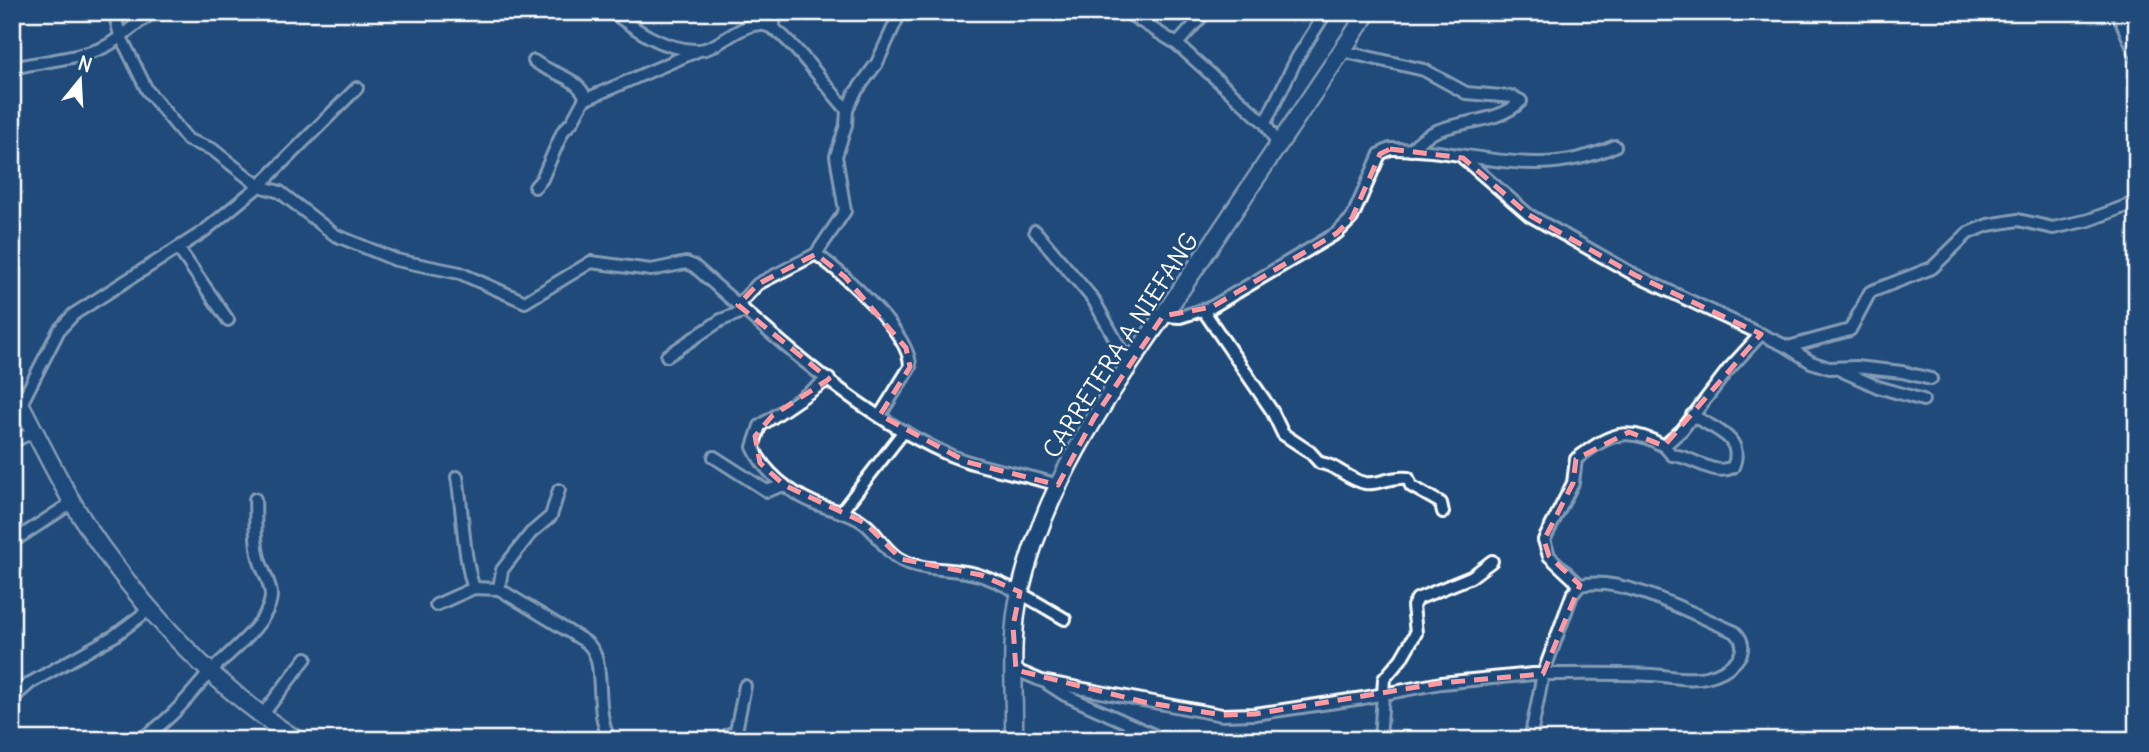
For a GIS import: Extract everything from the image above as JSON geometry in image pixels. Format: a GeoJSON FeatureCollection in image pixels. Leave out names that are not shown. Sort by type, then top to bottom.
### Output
{"type":"FeatureCollection","features":[{"type":"Feature","properties":{"kind":"main road","name":"CARRETERA A NIEFANG"},"geometry":{"type":"LineString","coordinates":[[1014,740],[1016,670],[1013,626],[1020,593],[1044,516],[1058,485],[1082,438],[1129,364],[1368,12]]}},
{"type":"Feature","properties":{"kind":"main road"},"geometry":{"type":"LineString","coordinates":[[12,388],[33,432],[109,558],[150,609],[211,672],[294,739]]}},
{"type":"Feature","properties":{"kind":"street"},"geometry":{"type":"LineString","coordinates":[[114,12],[120,35],[147,90],[178,130],[188,139],[212,149],[259,186],[279,192],[335,236],[396,260],[460,273],[525,302],[583,264],[591,262],[651,270],[686,263],[694,266],[828,379],[904,431],[967,462],[1023,473],[1058,485]]}},
{"type":"Feature","properties":{"kind":"street"},"geometry":{"type":"LineString","coordinates":[[12,68],[95,51],[111,44],[155,12]]}},
{"type":"Feature","properties":{"kind":"street"},"geometry":{"type":"LineString","coordinates":[[612,12],[633,30],[657,43],[696,51]]}},
{"type":"Feature","properties":{"kind":"street"},"geometry":{"type":"LineString","coordinates":[[773,29],[776,12]]}},
{"type":"Feature","properties":{"kind":"street"},"geometry":{"type":"LineString","coordinates":[[1126,12],[1177,44],[1265,123],[1278,145]]}},
{"type":"Feature","properties":{"kind":"street"},"geometry":{"type":"LineString","coordinates":[[1177,44],[1206,12]]}},
{"type":"Feature","properties":{"kind":"street"},"geometry":{"type":"LineString","coordinates":[[1265,123],[1297,58],[1326,12]]}},
{"type":"Feature","properties":{"kind":"street"},"geometry":{"type":"LineString","coordinates":[[2117,12],[2137,57]]}},
{"type":"Feature","properties":{"kind":"street"},"geometry":{"type":"LineString","coordinates":[[667,356],[742,308],[758,284],[816,254],[845,211],[836,156],[846,125],[847,110],[855,93],[877,63],[899,15]]}},
{"type":"Feature","properties":{"kind":"street"},"geometry":{"type":"LineString","coordinates":[[535,187],[542,179],[563,131],[586,98],[755,25],[773,29],[847,110]]}},
{"type":"Feature","properties":{"kind":"street"},"geometry":{"type":"LineString","coordinates":[[1342,51],[1424,70],[1466,93],[1513,97],[1521,101],[1504,112],[1422,135],[1411,150]]}},
{"type":"Feature","properties":{"kind":"street"},"geometry":{"type":"LineString","coordinates":[[534,61],[574,81],[581,86],[586,98]]}},
{"type":"Feature","properties":{"kind":"street"},"geometry":{"type":"LineString","coordinates":[[21,404],[59,330],[74,314],[178,248],[259,186],[357,88]]}},
{"type":"Feature","properties":{"kind":"street"},"geometry":{"type":"LineString","coordinates":[[1163,316],[1180,317],[1203,310],[1337,233],[1352,218],[1380,154],[1390,149],[1463,158],[1554,163],[1587,158],[1615,146]]}},
{"type":"Feature","properties":{"kind":"street"},"geometry":{"type":"LineString","coordinates":[[1463,158],[1529,215],[1635,275],[1788,347],[1811,362],[1878,387],[1923,400]]}},
{"type":"Feature","properties":{"kind":"street"},"geometry":{"type":"LineString","coordinates":[[1788,347],[1850,330],[1870,292],[1932,268],[1968,233],[2005,221],[2053,228],[2089,220],[2137,202]]}},
{"type":"Feature","properties":{"kind":"street"},"geometry":{"type":"LineString","coordinates":[[1035,231],[1093,299],[1129,364]]}},
{"type":"Feature","properties":{"kind":"street"},"geometry":{"type":"LineString","coordinates":[[178,248],[228,320]]}},
{"type":"Feature","properties":{"kind":"street"},"geometry":{"type":"LineString","coordinates":[[816,254],[845,277],[896,332],[906,348],[911,367],[880,415]]}},
{"type":"Feature","properties":{"kind":"street"},"geometry":{"type":"LineString","coordinates":[[1203,310],[1272,411],[1283,433],[1310,452],[1320,463],[1328,463],[1348,477],[1363,483],[1377,484],[1392,476],[1408,478],[1411,486],[1441,503],[1443,512]]}},
{"type":"Feature","properties":{"kind":"street"},"geometry":{"type":"LineString","coordinates":[[1664,446],[1682,430],[1761,334]]}},
{"type":"Feature","properties":{"kind":"street"},"geometry":{"type":"LineString","coordinates":[[1838,370],[1856,367],[1916,374],[1931,379]]}},
{"type":"Feature","properties":{"kind":"street"},"geometry":{"type":"LineString","coordinates":[[828,379],[772,416],[755,436],[753,447],[760,463],[784,485],[812,502],[865,523],[887,550],[901,559],[918,566],[981,575],[1020,593],[1065,619]]}},
{"type":"Feature","properties":{"kind":"street"},"geometry":{"type":"LineString","coordinates":[[1580,585],[1549,556],[1544,540],[1573,483],[1576,459],[1596,445],[1629,432],[1646,436],[1664,446],[1672,455],[1692,458],[1712,470],[1732,467],[1736,450],[1731,440],[1724,431],[1708,426],[1692,415]]}},
{"type":"Feature","properties":{"kind":"street"},"geometry":{"type":"LineString","coordinates":[[841,512],[904,431]]}},
{"type":"Feature","properties":{"kind":"street"},"geometry":{"type":"LineString","coordinates":[[12,442],[33,432]]}},
{"type":"Feature","properties":{"kind":"street"},"geometry":{"type":"LineString","coordinates":[[714,457],[767,491],[784,485]]}},
{"type":"Feature","properties":{"kind":"street"},"geometry":{"type":"LineString","coordinates":[[457,477],[464,516],[467,571],[474,588]]}},
{"type":"Feature","properties":{"kind":"street"},"geometry":{"type":"LineString","coordinates":[[499,589],[502,570],[531,533],[551,516],[559,490]]}},
{"type":"Feature","properties":{"kind":"street"},"geometry":{"type":"LineString","coordinates":[[139,740],[181,708],[211,672],[243,642],[265,610],[271,595],[258,557],[255,499]]}},
{"type":"Feature","properties":{"kind":"street"},"geometry":{"type":"LineString","coordinates":[[12,542],[73,502]]}},
{"type":"Feature","properties":{"kind":"street"},"geometry":{"type":"LineString","coordinates":[[1380,740],[1384,679],[1401,659],[1416,633],[1413,606],[1417,599],[1471,577],[1492,561]]}},
{"type":"Feature","properties":{"kind":"street"},"geometry":{"type":"LineString","coordinates":[[1042,681],[1222,715],[1255,714],[1441,683],[1544,674],[1704,678],[1718,674],[1745,649],[1743,640],[1735,632],[1647,595],[1598,583],[1580,585],[1573,594],[1544,674],[1530,740]]}},
{"type":"Feature","properties":{"kind":"street"},"geometry":{"type":"LineString","coordinates":[[436,604],[474,588],[499,589],[595,649],[599,658],[601,720],[610,740]]}},
{"type":"Feature","properties":{"kind":"street"},"geometry":{"type":"LineString","coordinates":[[12,699],[30,683],[114,636],[150,609]]}},
{"type":"Feature","properties":{"kind":"street"},"geometry":{"type":"LineString","coordinates":[[263,714],[306,658]]}},
{"type":"Feature","properties":{"kind":"street"},"geometry":{"type":"LineString","coordinates":[[1016,670],[1166,740]]}},
{"type":"Feature","properties":{"kind":"street"},"geometry":{"type":"LineString","coordinates":[[719,740],[736,731],[745,686]]}},
{"type":"Feature","properties":{"kind":"highlighted area"},"geometry":{"type":"Polygon","coordinates":[[[1390,149],[1463,158],[1529,215],[1635,275],[1761,334],[1664,446],[1629,432],[1576,459],[1573,483],[1544,540],[1549,556],[1580,585],[1543,674],[1441,683],[1255,714],[1222,715],[1144,702],[1016,670],[1013,626],[1020,592],[981,575],[901,559],[865,523],[784,485],[760,463],[755,436],[772,416],[829,379],[738,305],[758,284],[816,254],[845,277],[906,348],[910,367],[880,415],[967,462],[1058,485],[1094,418],[1163,316],[1212,307],[1337,233],[1352,218],[1380,154],[1390,149]]]}}]}
